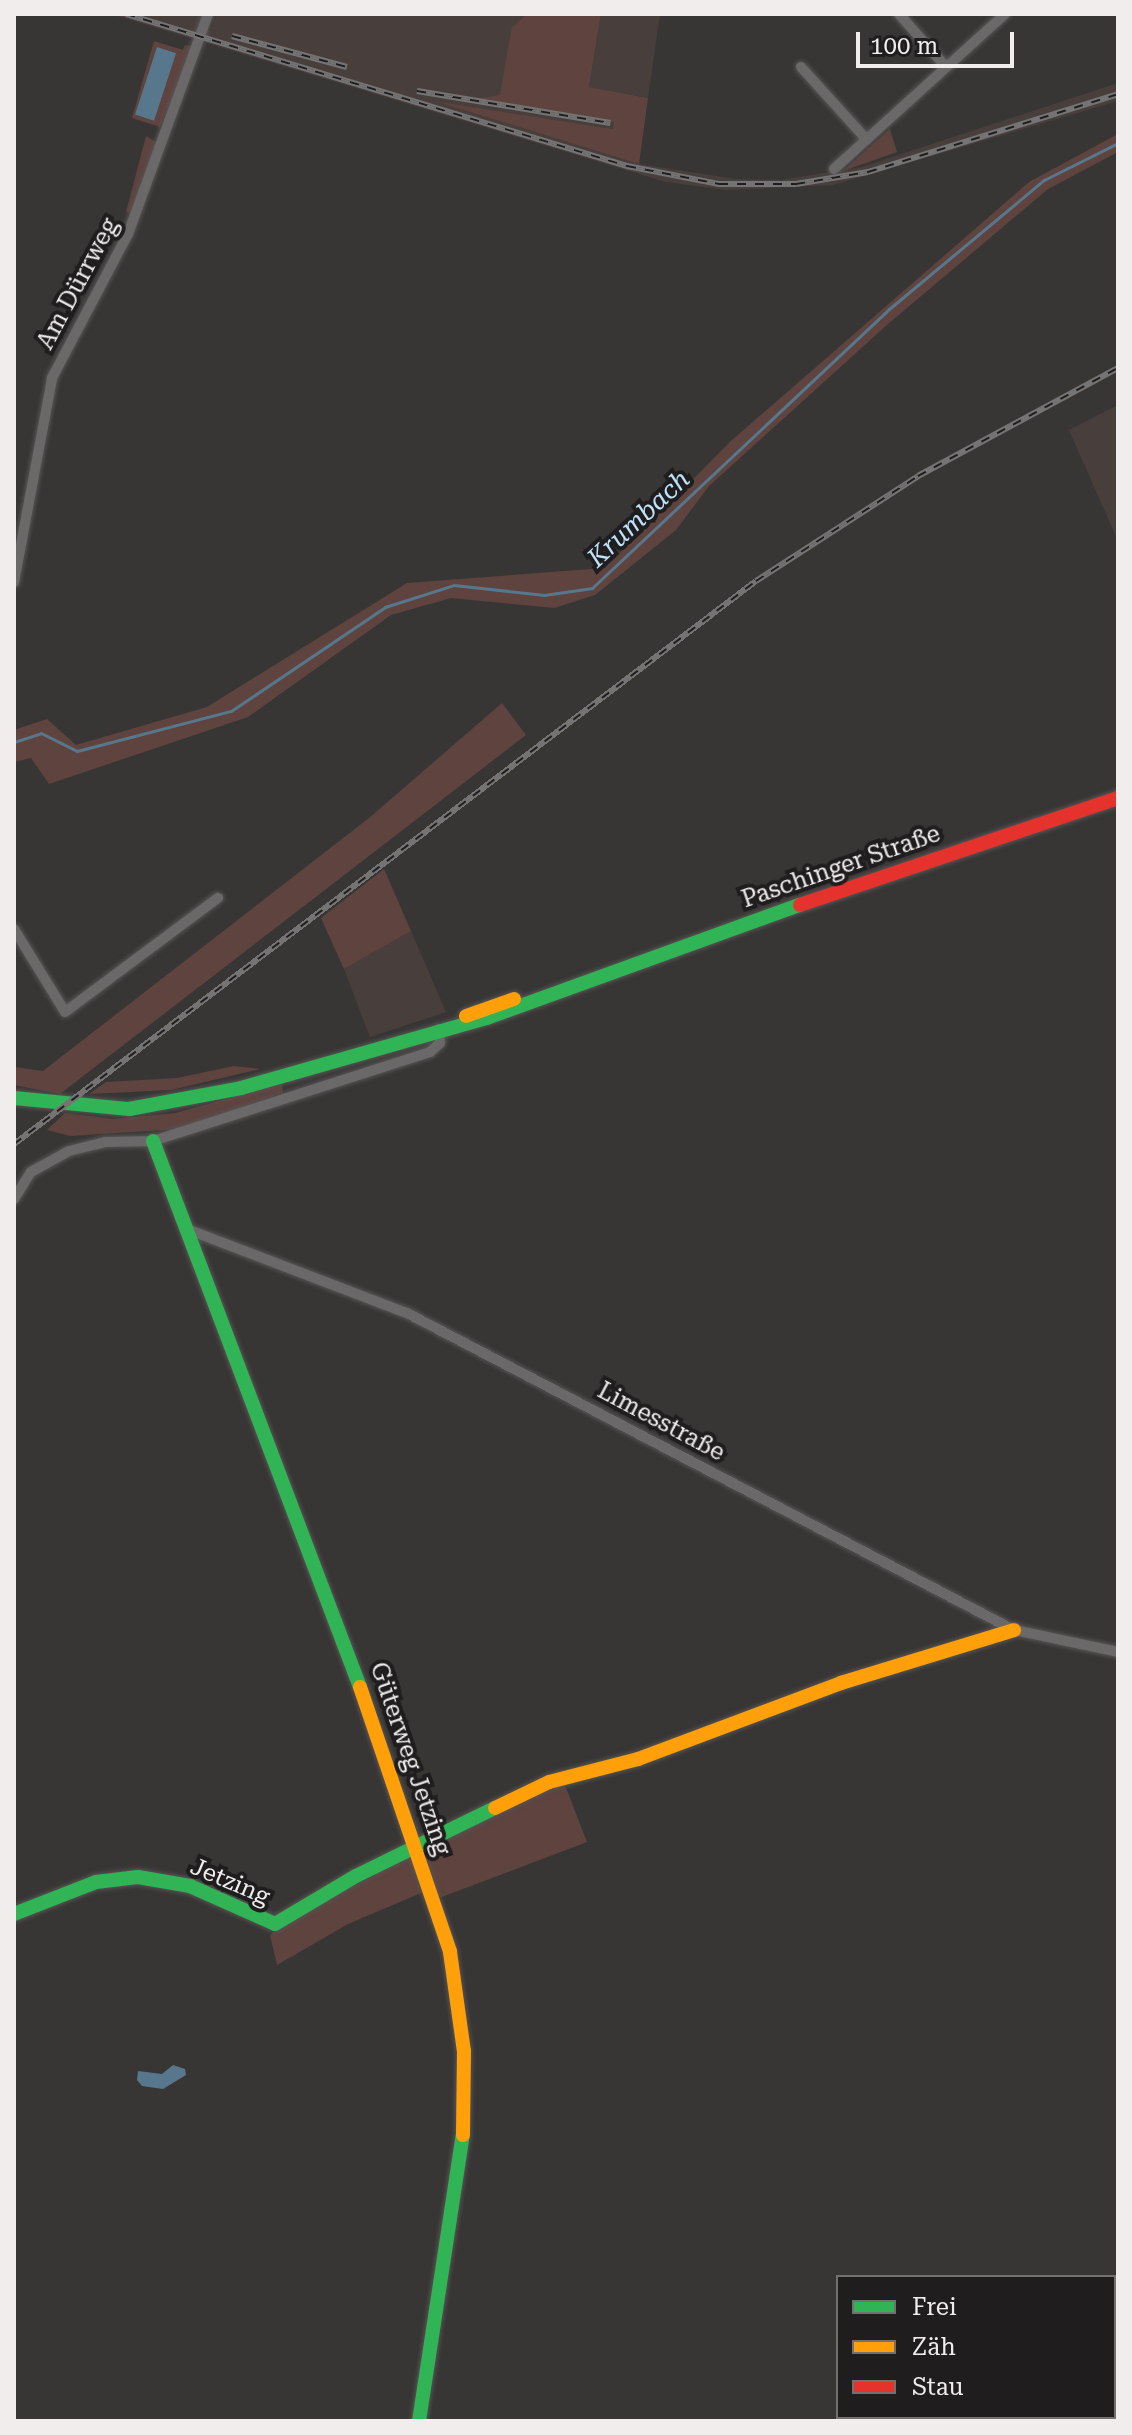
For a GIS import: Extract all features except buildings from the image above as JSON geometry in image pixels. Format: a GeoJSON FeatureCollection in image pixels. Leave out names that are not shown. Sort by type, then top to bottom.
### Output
{"type":"FeatureCollection","features":[{"type":"Feature","properties":{"kind":"street","name":"Am Dürrweg"},"geometry":{"type":"LineString","coordinates":[[14,582],[52,378],[128,234],[208,14]]}},
{"type":"Feature","properties":{"kind":"street"},"geometry":{"type":"LineString","coordinates":[[899,14],[946,67]]}},
{"type":"Feature","properties":{"kind":"street"},"geometry":{"type":"LineString","coordinates":[[834,169],[1005,14]]}},
{"type":"Feature","properties":{"kind":"street"},"geometry":{"type":"LineString","coordinates":[[801,67],[867,140]]}},
{"type":"Feature","properties":{"kind":"street","name":"Paschinger Straße"},"geometry":{"type":"LineString","coordinates":[[14,1098],[104,1110],[176,1104],[439,1029],[484,1008],[580,981],[1118,798]]}},
{"type":"Feature","properties":{"kind":"street"},"geometry":{"type":"LineString","coordinates":[[14,929],[65,1012],[218,898]]}},
{"type":"Feature","properties":{"kind":"street"},"geometry":{"type":"LineString","coordinates":[[14,1199],[31,1172],[69,1151],[106,1142],[153,1141],[430,1052],[440,1043],[439,1029]]}},
{"type":"Feature","properties":{"kind":"street","name":"Güterweg Jetzing"},"geometry":{"type":"LineString","coordinates":[[153,1141],[184,1228],[315,1560],[416,1845],[450,1952],[465,2076],[461,2163],[419,2421]]}},
{"type":"Feature","properties":{"kind":"street","name":"Limesstraße"},"geometry":{"type":"LineString","coordinates":[[184,1228],[407,1313],[1014,1630],[1118,1652]]}},
{"type":"Feature","properties":{"kind":"street"},"geometry":{"type":"LineString","coordinates":[[416,1845],[549,1782],[638,1759],[841,1683],[1014,1630]]}},
{"type":"Feature","properties":{"kind":"street","name":"Jetzing"},"geometry":{"type":"LineString","coordinates":[[14,1914],[96,1882],[138,1877],[190,1886],[275,1924],[416,1845]]}},
{"type":"Feature","properties":{"kind":"shaded area"},"geometry":{"type":"Polygon","coordinates":[[[111,14],[204,14],[199,30],[211,31],[217,14],[527,14],[512,27],[614,122],[613,129],[445,104],[639,164],[735,179],[781,180],[862,167],[1118,83],[1118,101],[833,185],[726,190],[666,182],[111,14]]]}},
{"type":"Feature","properties":{"kind":"shaded area"},"geometry":{"type":"Polygon","coordinates":[[[527,14],[601,14],[589,87],[648,98],[639,164],[438,102],[613,129],[614,122],[477,99],[500,95],[512,27],[527,14]]]}},
{"type":"Feature","properties":{"kind":"shaded area"},"geometry":{"type":"Polygon","coordinates":[[[601,14],[660,14],[648,98],[589,87],[601,14]]]}},
{"type":"Feature","properties":{"kind":"shaded area"},"geometry":{"type":"Polygon","coordinates":[[[154,41],[183,50],[185,45],[194,47],[160,127],[132,118],[154,41]]]}},
{"type":"Feature","properties":{"kind":"shaded area"},"geometry":{"type":"Polygon","coordinates":[[[890,129],[897,152],[843,171],[890,129]]]}},
{"type":"Feature","properties":{"kind":"shaded area"},"geometry":{"type":"Polygon","coordinates":[[[1118,134],[1118,152],[1048,189],[888,324],[709,486],[676,530],[595,595],[554,608],[451,598],[391,615],[248,717],[49,784],[31,758],[14,762],[14,730],[47,719],[76,745],[207,707],[407,583],[605,568],[732,440],[1029,182],[1118,134]]]}},
{"type":"Feature","properties":{"kind":"shaded area"},"geometry":{"type":"Polygon","coordinates":[[[146,136],[158,143],[132,212],[126,212],[146,136]]]}},
{"type":"Feature","properties":{"kind":"shaded area"},"geometry":{"type":"Polygon","coordinates":[[[1118,405],[1118,541],[1069,430],[1118,405]]]}},
{"type":"Feature","properties":{"kind":"shaded area"},"geometry":{"type":"Polygon","coordinates":[[[502,703],[526,735],[60,1094],[14,1085],[14,1067],[43,1071],[369,818],[502,703]]]}},
{"type":"Feature","properties":{"kind":"shaded area"},"geometry":{"type":"Polygon","coordinates":[[[384,869],[411,931],[344,969],[321,918],[384,869]]]}},
{"type":"Feature","properties":{"kind":"shaded area"},"geometry":{"type":"Polygon","coordinates":[[[411,931],[446,1012],[370,1037],[344,969],[411,931]]]}},
{"type":"Feature","properties":{"kind":"shaded area"},"geometry":{"type":"Polygon","coordinates":[[[234,1066],[260,1069],[171,1090],[89,1094],[106,1082],[177,1078],[234,1066]]]}},
{"type":"Feature","properties":{"kind":"shaded area"},"geometry":{"type":"Polygon","coordinates":[[[282,1084],[283,1093],[179,1129],[70,1136],[47,1130],[65,1113],[114,1119],[175,1113],[282,1084]]]}},
{"type":"Feature","properties":{"kind":"shaded area"},"geometry":{"type":"Polygon","coordinates":[[[563,1780],[587,1842],[439,1898],[424,1850],[563,1780]]]}},
{"type":"Feature","properties":{"kind":"shaded area"},"geometry":{"type":"Polygon","coordinates":[[[407,1858],[415,1859],[428,1890],[348,1924],[277,1965],[270,1935],[288,1921],[407,1858]]]}},
{"type":"Feature","properties":{"kind":"water"},"geometry":{"type":"Polygon","coordinates":[[[157,47],[176,53],[154,121],[135,115],[157,47]]]}},
{"type":"Feature","properties":{"kind":"water"},"geometry":{"type":"Polygon","coordinates":[[[173,2065],[185,2069],[186,2075],[163,2089],[142,2086],[137,2080],[138,2071],[162,2074],[173,2065]]]}},
{"type":"Feature","properties":{"kind":"waterway","name":"Krumbach"},"geometry":{"type":"LineString","coordinates":[[14,742],[41,733],[77,751],[231,711],[385,607],[454,585],[544,595],[592,588],[889,309],[1044,180],[1118,143]]}},
{"type":"Feature","properties":{"kind":"railway"},"geometry":{"type":"LineString","coordinates":[[126,14],[627,166],[719,184],[796,184],[868,172],[1118,94]]}},
{"type":"Feature","properties":{"kind":"railway"},"geometry":{"type":"LineString","coordinates":[[232,36],[347,67]]}},
{"type":"Feature","properties":{"kind":"railway"},"geometry":{"type":"LineString","coordinates":[[417,91],[610,123]]}},
{"type":"Feature","properties":{"kind":"railway"},"geometry":{"type":"LineString","coordinates":[[14,1144],[756,581],[918,476],[1118,368]]}},
{"type":"Feature","properties":{"kind":"traffic: fast"},"geometry":{"type":"LineString","coordinates":[[14,1098],[129,1109],[241,1088],[487,1018],[800,905]]}},
{"type":"Feature","properties":{"kind":"traffic: fast"},"geometry":{"type":"LineString","coordinates":[[153,1141],[360,1687]]}},
{"type":"Feature","properties":{"kind":"traffic: fast"},"geometry":{"type":"LineString","coordinates":[[14,1914],[96,1882],[138,1877],[190,1886],[275,1924],[356,1876],[495,1808]]}},
{"type":"Feature","properties":{"kind":"traffic: fast"},"geometry":{"type":"LineString","coordinates":[[419,2421],[463,2135]]}},
{"type":"Feature","properties":{"kind":"traffic: slow"},"geometry":{"type":"LineString","coordinates":[[466,1016],[514,999]]}},
{"type":"Feature","properties":{"kind":"traffic: slow"},"geometry":{"type":"LineString","coordinates":[[495,1808],[549,1782],[638,1759],[841,1683],[1014,1630]]}},
{"type":"Feature","properties":{"kind":"traffic: slow"},"geometry":{"type":"LineString","coordinates":[[360,1687],[450,1952],[464,2051],[463,2135]]}},
{"type":"Feature","properties":{"kind":"traffic: jam"},"geometry":{"type":"LineString","coordinates":[[800,905],[1118,798]]}}]}
